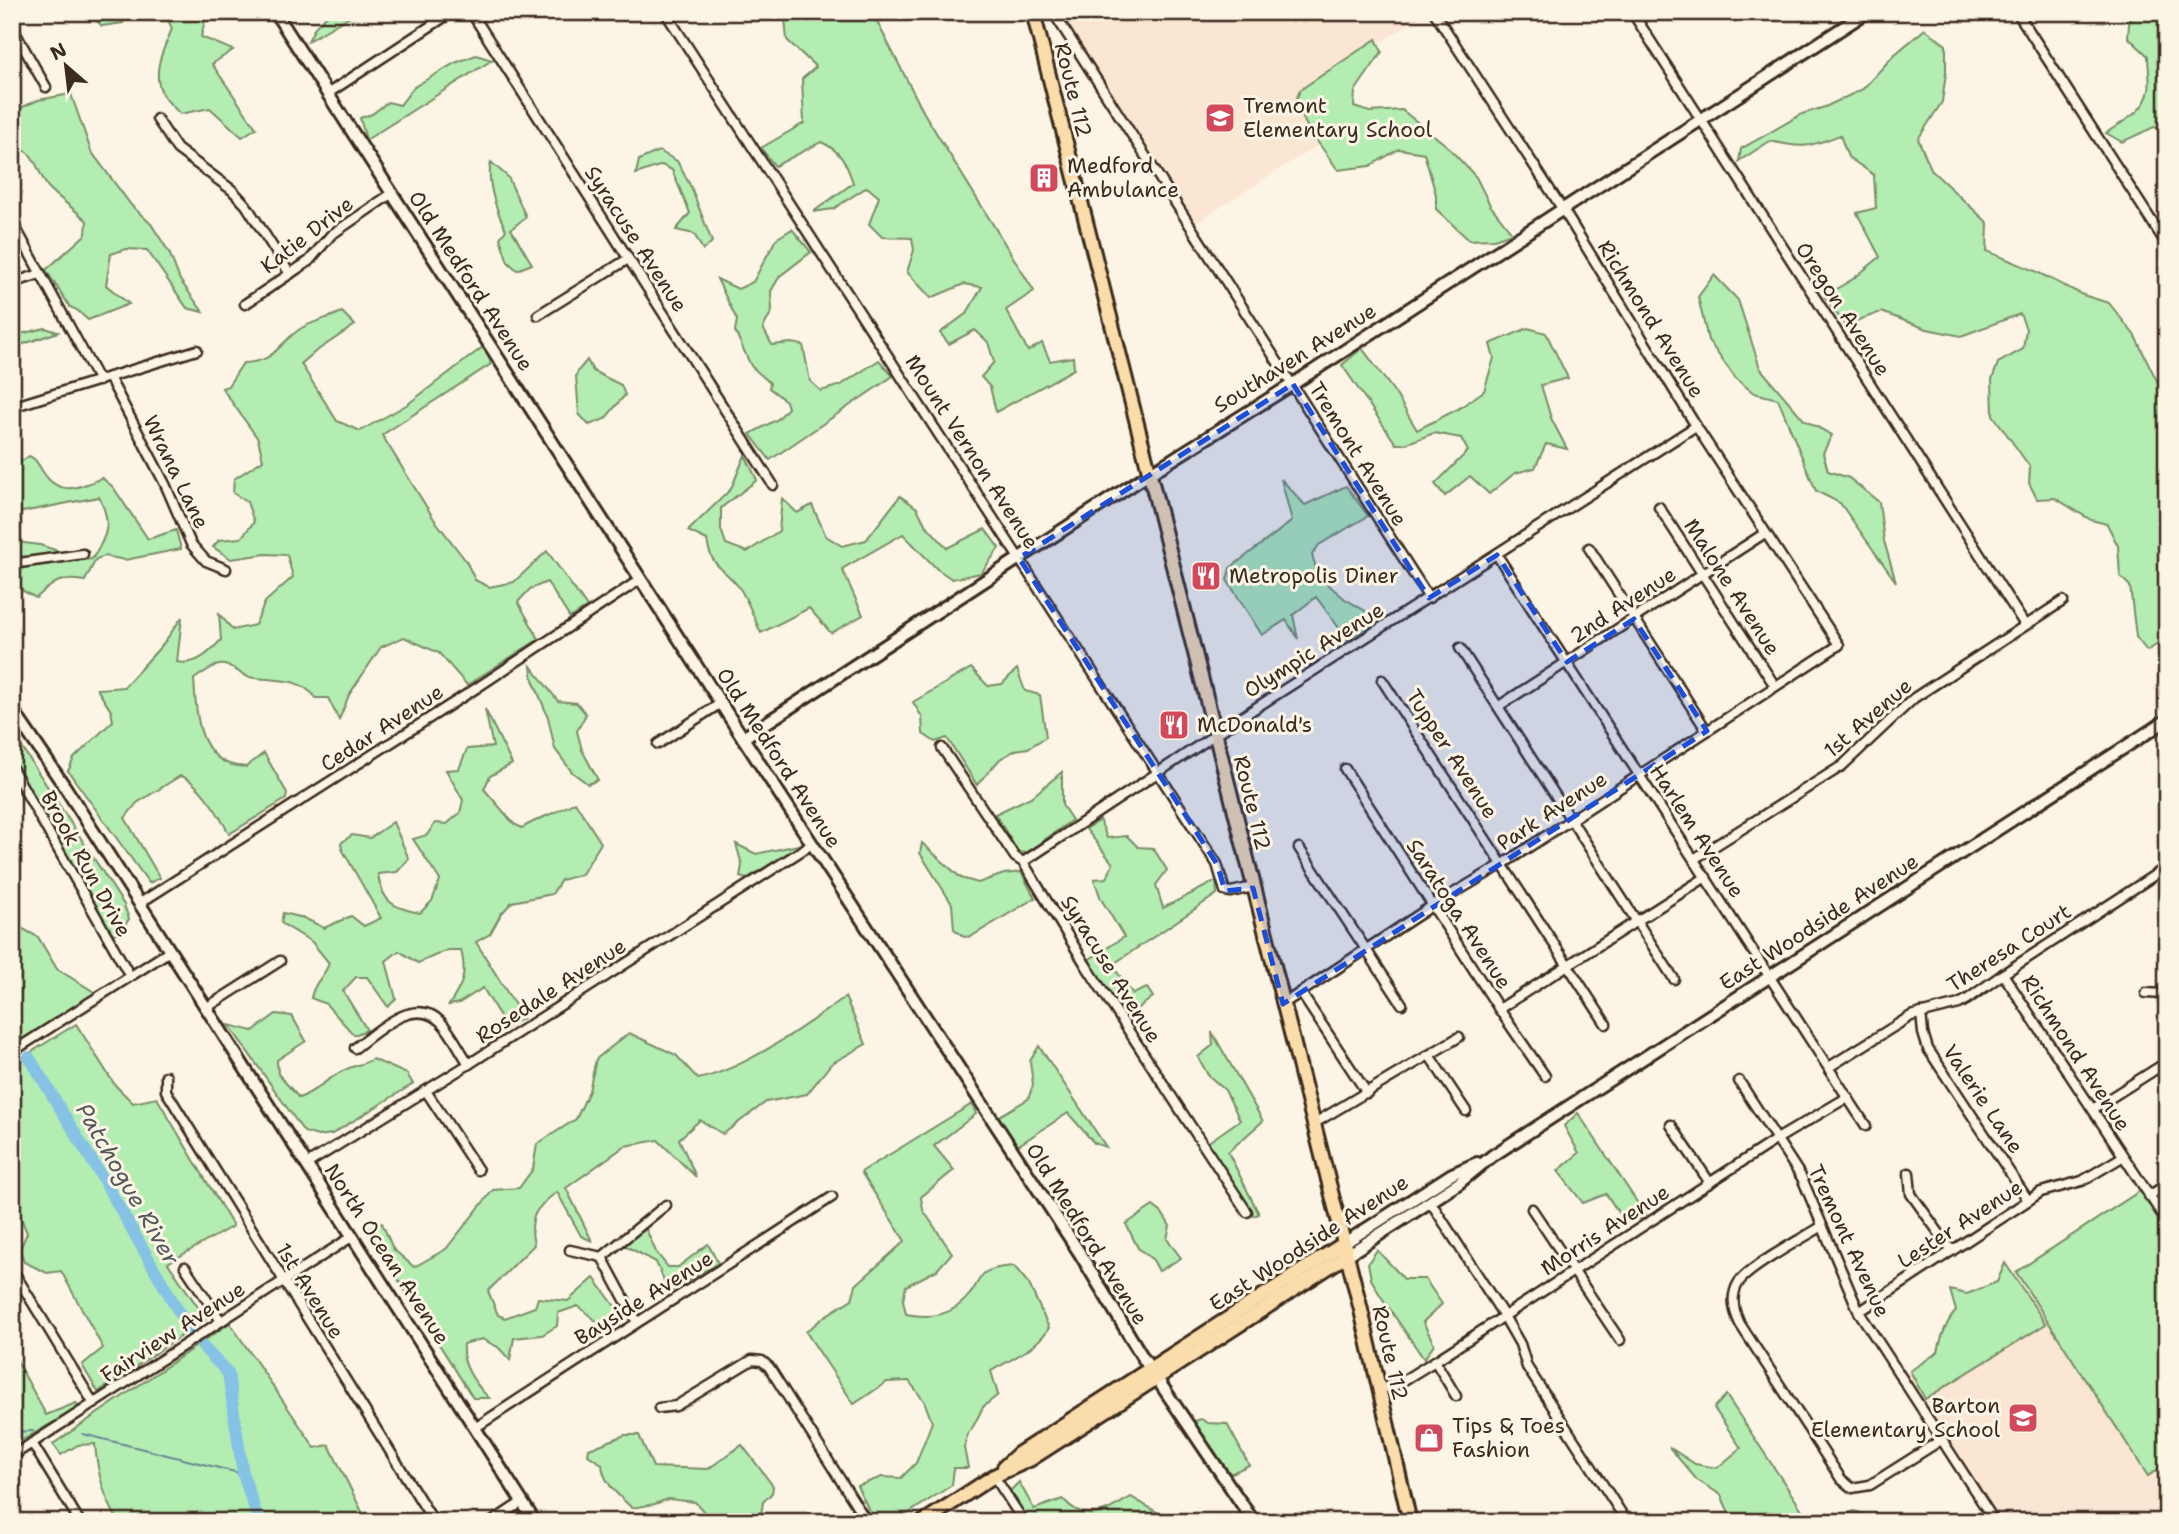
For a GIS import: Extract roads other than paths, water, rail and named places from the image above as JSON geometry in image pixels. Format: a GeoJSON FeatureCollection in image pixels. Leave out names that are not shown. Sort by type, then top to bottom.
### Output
{"type":"FeatureCollection","features":[{"type":"Feature","properties":{"kind":"main road","name":"Route 112"},"geometry":{"type":"LineString","coordinates":[[1033,12],[1380,1389],[1410,1522]]}},
{"type":"Feature","properties":{"kind":"main road","name":"East Woodside Avenue"},"geometry":{"type":"LineString","coordinates":[[1153,1374],[1345,1250]]}},
{"type":"Feature","properties":{"kind":"main road"},"geometry":{"type":"LineString","coordinates":[[923,1522],[994,1476],[1031,1459],[1112,1407],[1153,1374]]}},
{"type":"Feature","properties":{"kind":"main road"},"geometry":{"type":"LineString","coordinates":[[994,1476],[1018,1454],[1153,1374]]}},
{"type":"Feature","properties":{"kind":"street","name":"Old Medford Avenue"},"geometry":{"type":"LineString","coordinates":[[275,12],[743,738],[1072,1241],[1153,1374],[1254,1522]]}},
{"type":"Feature","properties":{"kind":"street"},"geometry":{"type":"LineString","coordinates":[[327,94],[452,12]]}},
{"type":"Feature","properties":{"kind":"street","name":"Syracuse Avenue"},"geometry":{"type":"LineString","coordinates":[[471,12],[773,485]]}},
{"type":"Feature","properties":{"kind":"street","name":"Mount Vernon Avenue"},"geometry":{"type":"LineString","coordinates":[[665,12],[1217,864],[1226,891],[1253,887]]}},
{"type":"Feature","properties":{"kind":"street","name":"Tremont Avenue"},"geometry":{"type":"LineString","coordinates":[[1053,12],[1429,598]]}},
{"type":"Feature","properties":{"kind":"street","name":"Richmond Avenue"},"geometry":{"type":"LineString","coordinates":[[1434,12],[1696,426],[1839,645]]}},
{"type":"Feature","properties":{"kind":"street","name":"Oregon Avenue"},"geometry":{"type":"LineString","coordinates":[[1632,12],[2025,625]]}},
{"type":"Feature","properties":{"kind":"street","name":"Southaven Avenue"},"geometry":{"type":"LineString","coordinates":[[743,738],[1867,12]]}},
{"type":"Feature","properties":{"kind":"street"},"geometry":{"type":"LineString","coordinates":[[2017,12],[2167,246]]}},
{"type":"Feature","properties":{"kind":"street"},"geometry":{"type":"LineString","coordinates":[[12,27],[46,87]]}},
{"type":"Feature","properties":{"kind":"street"},"geometry":{"type":"LineString","coordinates":[[157,119],[177,149],[232,190],[246,205],[290,274]]}},
{"type":"Feature","properties":{"kind":"street","name":"Katie Drive"},"geometry":{"type":"LineString","coordinates":[[245,304],[318,252],[339,229],[391,194]]}},
{"type":"Feature","properties":{"kind":"street"},"geometry":{"type":"LineString","coordinates":[[12,222],[99,381]]}},
{"type":"Feature","properties":{"kind":"street"},"geometry":{"type":"LineString","coordinates":[[538,315],[628,259]]}},
{"type":"Feature","properties":{"kind":"street"},"geometry":{"type":"LineString","coordinates":[[12,283],[40,274]]}},
{"type":"Feature","properties":{"kind":"street"},"geometry":{"type":"LineString","coordinates":[[12,407],[197,350]]}},
{"type":"Feature","properties":{"kind":"street","name":"Wrana Lane"},"geometry":{"type":"LineString","coordinates":[[109,377],[165,484],[191,544],[206,561],[226,569]]}},
{"type":"Feature","properties":{"kind":"street","name":"Olympic Avenue"},"geometry":{"type":"LineString","coordinates":[[1023,862],[1215,734],[1696,426]]}},
{"type":"Feature","properties":{"kind":"street","name":"Malone Avenue"},"geometry":{"type":"LineString","coordinates":[[1659,507],[1775,686]]}},
{"type":"Feature","properties":{"kind":"street","name":"2nd Avenue"},"geometry":{"type":"LineString","coordinates":[[1499,706],[1765,533]]}},
{"type":"Feature","properties":{"kind":"street"},"geometry":{"type":"LineString","coordinates":[[1589,548],[1707,731]]}},
{"type":"Feature","properties":{"kind":"street"},"geometry":{"type":"LineString","coordinates":[[12,564],[83,554]]}},
{"type":"Feature","properties":{"kind":"street","name":"Harlem Avenue"},"geometry":{"type":"LineString","coordinates":[[1497,555],[1866,1126]]}},
{"type":"Feature","properties":{"kind":"street","name":"Cedar Avenue"},"geometry":{"type":"LineString","coordinates":[[140,903],[475,689],[641,579]]}},
{"type":"Feature","properties":{"kind":"street","name":"1st Avenue"},"geometry":{"type":"LineString","coordinates":[[1694,859],[1842,766],[1914,698],[2063,601]]}},
{"type":"Feature","properties":{"kind":"street","name":"Park Avenue"},"geometry":{"type":"LineString","coordinates":[[1283,1004],[1640,776],[1839,645]]}},
{"type":"Feature","properties":{"kind":"street"},"geometry":{"type":"LineString","coordinates":[[1460,648],[1674,979]]}},
{"type":"Feature","properties":{"kind":"street","name":"Tupper Avenue"},"geometry":{"type":"LineString","coordinates":[[1382,680],[1606,1024]]}},
{"type":"Feature","properties":{"kind":"street"},"geometry":{"type":"LineString","coordinates":[[657,744],[721,703]]}},
{"type":"Feature","properties":{"kind":"street","name":"North Ocean Avenue"},"geometry":{"type":"LineString","coordinates":[[12,709],[140,903],[535,1522]]}},
{"type":"Feature","properties":{"kind":"street","name":"East Woodside Avenue"},"geometry":{"type":"LineString","coordinates":[[1345,1250],[1459,1183],[1492,1156],[2167,720]]}},
{"type":"Feature","properties":{"kind":"street","name":"Syracuse Avenue"},"geometry":{"type":"LineString","coordinates":[[942,748],[1015,857],[1023,862],[1087,967],[1247,1212]]}},
{"type":"Feature","properties":{"kind":"street","name":"Brook Run Drive"},"geometry":{"type":"LineString","coordinates":[[12,768],[130,976]]}},
{"type":"Feature","properties":{"kind":"street","name":"Saratoga Avenue"},"geometry":{"type":"LineString","coordinates":[[1345,769],[1545,1076]]}},
{"type":"Feature","properties":{"kind":"street","name":"Rosedale Avenue"},"geometry":{"type":"LineString","coordinates":[[307,1164],[469,1064],[812,844]]}},
{"type":"Feature","properties":{"kind":"street"},"geometry":{"type":"LineString","coordinates":[[1299,848],[1402,1004]]}},
{"type":"Feature","properties":{"kind":"street","name":"Theresa Court"},"geometry":{"type":"LineString","coordinates":[[1829,1068],[1911,1016],[1959,1004],[2167,867]]}},
{"type":"Feature","properties":{"kind":"street"},"geometry":{"type":"LineString","coordinates":[[1499,1009],[1706,877]]}},
{"type":"Feature","properties":{"kind":"street"},"geometry":{"type":"LineString","coordinates":[[12,1052],[170,951]]}},
{"type":"Feature","properties":{"kind":"street"},"geometry":{"type":"LineString","coordinates":[[206,1008],[279,961]]}},
{"type":"Feature","properties":{"kind":"street","name":"Richmond Avenue"},"geometry":{"type":"LineString","coordinates":[[2003,974],[2167,1222]]}},
{"type":"Feature","properties":{"kind":"street"},"geometry":{"type":"LineString","coordinates":[[2146,993],[2167,992]]}},
{"type":"Feature","properties":{"kind":"street"},"geometry":{"type":"LineString","coordinates":[[1301,993],[1367,1093]]}},
{"type":"Feature","properties":{"kind":"street"},"geometry":{"type":"LineString","coordinates":[[355,1048],[400,1016],[414,1011],[431,1014],[443,1023],[469,1064]]}},
{"type":"Feature","properties":{"kind":"street","name":"Valerie Lane"},"geometry":{"type":"LineString","coordinates":[[1921,1013],[1928,1049],[2028,1200]]}},
{"type":"Feature","properties":{"kind":"street"},"geometry":{"type":"LineString","coordinates":[[1313,1125],[1459,1037]]}},
{"type":"Feature","properties":{"kind":"street"},"geometry":{"type":"LineString","coordinates":[[1429,1055],[1466,1111]]}},
{"type":"Feature","properties":{"kind":"street"},"geometry":{"type":"LineString","coordinates":[[2093,1109],[2167,1062]]}},
{"type":"Feature","properties":{"kind":"street","name":"1st Avenue"},"geometry":{"type":"LineString","coordinates":[[166,1076],[166,1091],[434,1522]]}},
{"type":"Feature","properties":{"kind":"street","name":"Tremont Avenue"},"geometry":{"type":"LineString","coordinates":[[1739,1081],[1802,1178],[1859,1312],[1995,1522]]}},
{"type":"Feature","properties":{"kind":"street"},"geometry":{"type":"LineString","coordinates":[[426,1091],[478,1170]]}},
{"type":"Feature","properties":{"kind":"street","name":"Morris Avenue"},"geometry":{"type":"LineString","coordinates":[[1380,1389],[1396,1385],[1435,1361],[1777,1139],[1848,1097]]}},
{"type":"Feature","properties":{"kind":"street"},"geometry":{"type":"LineString","coordinates":[[1671,1125],[1710,1183]]}},
{"type":"Feature","properties":{"kind":"street","name":"East Woodside Avenue"},"geometry":{"type":"LineString","coordinates":[[1345,1250],[1452,1174],[1492,1156]]}},
{"type":"Feature","properties":{"kind":"street","name":"Lester Avenue"},"geometry":{"type":"LineString","coordinates":[[1859,1312],[2028,1200],[2049,1189],[2082,1181],[2122,1157]]}},
{"type":"Feature","properties":{"kind":"street"},"geometry":{"type":"LineString","coordinates":[[1909,1173],[1911,1194],[1952,1251]]}},
{"type":"Feature","properties":{"kind":"street"},"geometry":{"type":"LineString","coordinates":[[2150,1196],[2167,1184]]}},
{"type":"Feature","properties":{"kind":"street","name":"Bayside Avenue"},"geometry":{"type":"LineString","coordinates":[[475,1427],[637,1322],[683,1296],[832,1197]]}},
{"type":"Feature","properties":{"kind":"street"},"geometry":{"type":"LineString","coordinates":[[1430,1201],[1504,1316],[1520,1344],[1527,1367],[1627,1522]]}},
{"type":"Feature","properties":{"kind":"street"},"geometry":{"type":"LineString","coordinates":[[602,1257],[666,1205]]}},
{"type":"Feature","properties":{"kind":"street"},"geometry":{"type":"LineString","coordinates":[[1532,1209],[1620,1340]]}},
{"type":"Feature","properties":{"kind":"street"},"geometry":{"type":"LineString","coordinates":[[1821,1227],[1750,1272],[1740,1282],[1733,1303],[1740,1324],[1841,1479],[1852,1488],[1870,1485],[1941,1440]]}},
{"type":"Feature","properties":{"kind":"street","name":"Fairview Avenue"},"geometry":{"type":"LineString","coordinates":[[12,1456],[353,1236]]}},
{"type":"Feature","properties":{"kind":"street"},"geometry":{"type":"LineString","coordinates":[[570,1250],[602,1257],[637,1322]]}},
{"type":"Feature","properties":{"kind":"street"},"geometry":{"type":"LineString","coordinates":[[185,1267],[221,1321]]}},
{"type":"Feature","properties":{"kind":"street"},"geometry":{"type":"LineString","coordinates":[[12,1269],[94,1404]]}},
{"type":"Feature","properties":{"kind":"street"},"geometry":{"type":"LineString","coordinates":[[659,1408],[676,1406],[752,1360],[762,1361],[769,1367],[867,1522]]}},
{"type":"Feature","properties":{"kind":"street"},"geometry":{"type":"LineString","coordinates":[[1435,1361],[1456,1396]]}},
{"type":"Feature","properties":{"kind":"street"},"geometry":{"type":"LineString","coordinates":[[32,1443],[80,1522]]}},
{"type":"Feature","properties":{"kind":"street"},"geometry":{"type":"LineString","coordinates":[[994,1476],[1024,1522]]}},
{"type":"Feature","properties":{"kind":"street"},"geometry":{"type":"LineString","coordinates":[[492,1522],[522,1502]]}},
{"type":"Feature","properties":{"kind":"waterway","name":"Patchogue River"},"geometry":{"type":"LineString","coordinates":[[29,1057],[191,1333]]}},
{"type":"Feature","properties":{"kind":"waterway","name":"Patchogue River"},"geometry":{"type":"LineString","coordinates":[[202,1346],[228,1373],[243,1474],[259,1522]]}},
{"type":"Feature","properties":{"kind":"waterway"},"geometry":{"type":"LineString","coordinates":[[12,1432],[33,1431]]}},
{"type":"Feature","properties":{"kind":"waterway"},"geometry":{"type":"LineString","coordinates":[[83,1434],[243,1474]]}},
{"type":"Feature","properties":{"kind":"place","name":"Tremont Elementary School"},"geometry":{"type":"Point","coordinates":[1220,118]}},
{"type":"Feature","properties":{"kind":"place","name":"Medford Ambulance"},"geometry":{"type":"Point","coordinates":[1044,178]}},
{"type":"Feature","properties":{"kind":"place","name":"Metropolis Diner"},"geometry":{"type":"Point","coordinates":[1206,576]}},
{"type":"Feature","properties":{"kind":"place","name":"McDonald's"},"geometry":{"type":"Point","coordinates":[1174,725]}},
{"type":"Feature","properties":{"kind":"place","name":"Barton Elementary School"},"geometry":{"type":"Point","coordinates":[2023,1418]}},
{"type":"Feature","properties":{"kind":"place","name":"Tips & Toes Fashion"},"geometry":{"type":"Point","coordinates":[1429,1438]}}]}
